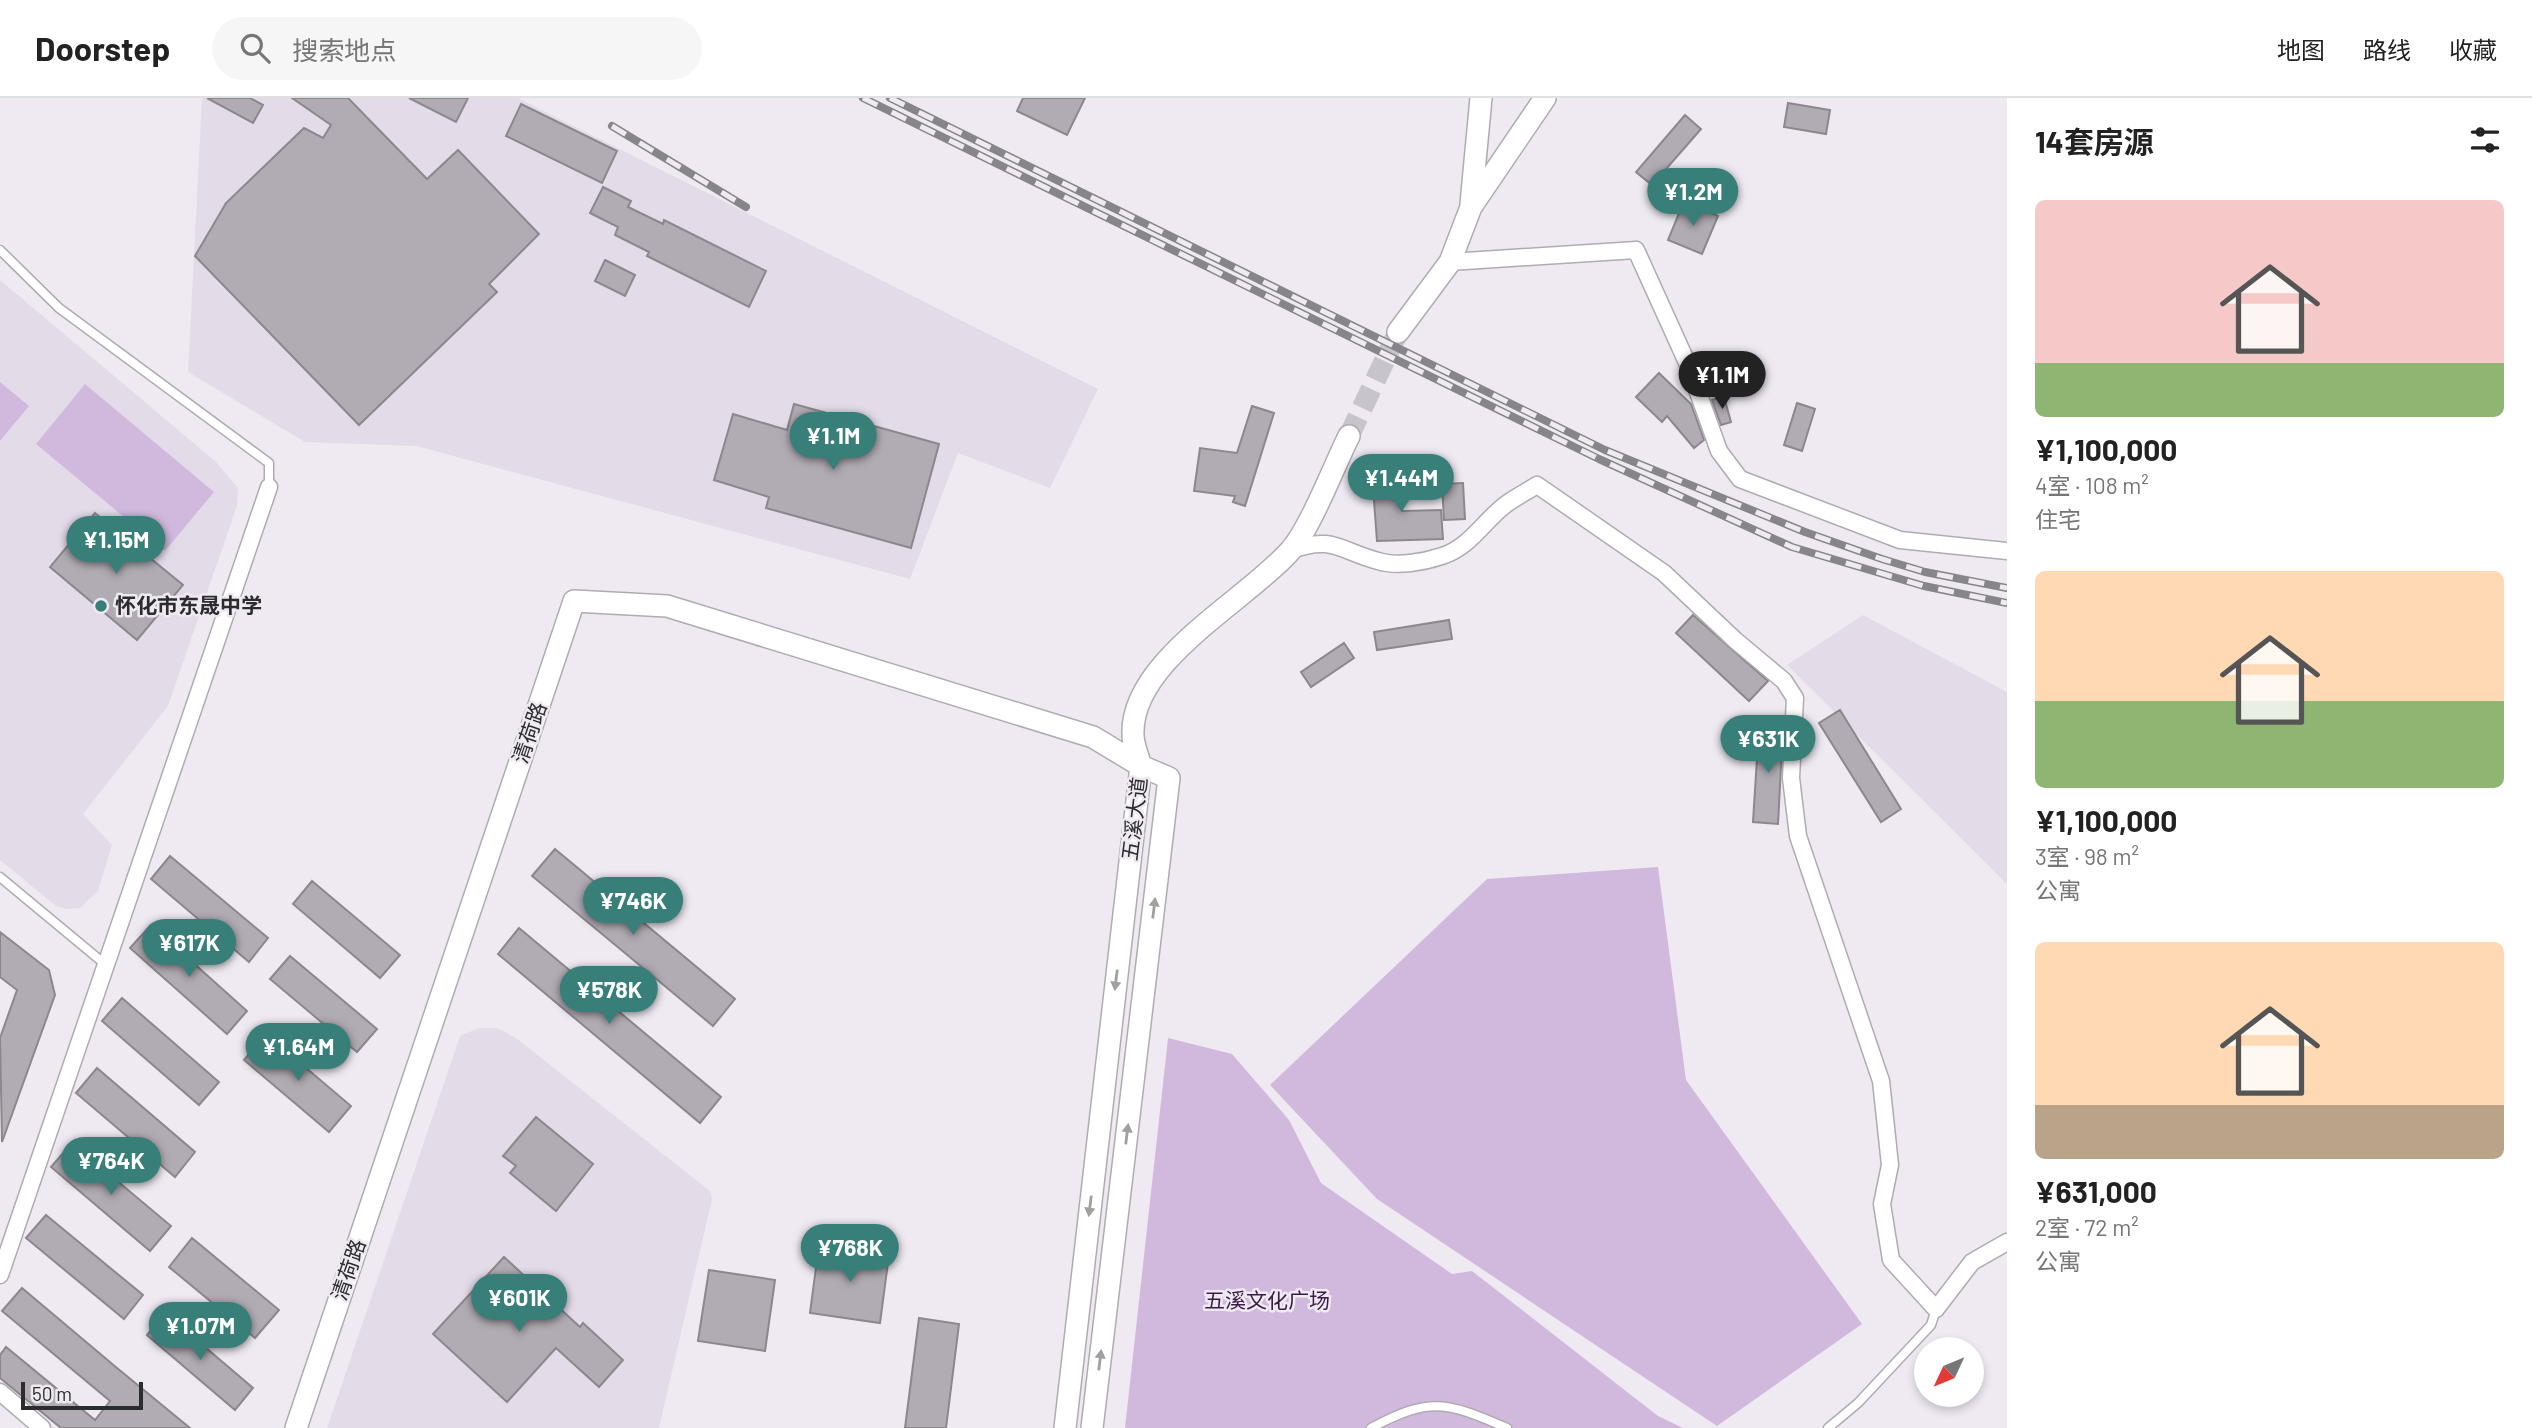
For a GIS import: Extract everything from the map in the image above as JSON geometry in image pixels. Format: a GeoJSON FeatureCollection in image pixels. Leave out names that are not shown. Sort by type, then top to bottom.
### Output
{"type":"FeatureCollection","features":[{"type":"Feature","properties":{"kind":"street"},"geometry":{"type":"LineString","coordinates":[[1471,206],[1481,98]]}},
{"type":"Feature","properties":{"kind":"street"},"geometry":{"type":"LineString","coordinates":[[1398,332],[1450,262],[1471,206],[1545,98]]}},
{"type":"Feature","properties":{"kind":"street"},"geometry":{"type":"LineString","coordinates":[[1450,262],[1636,250],[1689,367],[1719,451],[1740,479],[1900,540],[2007,551]]}},
{"type":"Feature","properties":{"kind":"street"},"geometry":{"type":"LineString","coordinates":[[1141,766],[1133,734],[1139,704],[1150,680],[1291,550],[1349,436]]}},
{"type":"Feature","properties":{"kind":"street"},"geometry":{"type":"LineString","coordinates":[[1291,550],[1315,541],[1345,547],[1380,562],[1413,563],[1445,556],[1470,541],[1504,505],[1537,485],[1664,573],[1735,640],[1784,681],[1794,698],[1791,778],[1798,836],[1881,1081],[1890,1165],[1882,1204],[1891,1260],[1936,1309],[1972,1262],[2007,1242]]}},
{"type":"Feature","properties":{"kind":"street"},"geometry":{"type":"LineString","coordinates":[[0,1275],[269,487]]}},
{"type":"Feature","properties":{"kind":"street","name":"清荷路"},"geometry":{"type":"LineString","coordinates":[[296,1428],[574,601],[667,606],[1093,737],[1141,766]]}},
{"type":"Feature","properties":{"kind":"street","name":"五溪大道"},"geometry":{"type":"LineString","coordinates":[[1065,1428],[1141,766],[1170,778],[1092,1428]]}},
{"type":"Feature","properties":{"kind":"street"},"geometry":{"type":"LineString","coordinates":[[0,1392],[42,1428]]}},
{"type":"Feature","properties":{"kind":"lane"},"geometry":{"type":"LineString","coordinates":[[0,250],[59,308],[269,463],[269,487]]}},
{"type":"Feature","properties":{"kind":"lane"},"geometry":{"type":"LineString","coordinates":[[0,877],[106,965]]}},
{"type":"Feature","properties":{"kind":"lane"},"geometry":{"type":"LineString","coordinates":[[1828,1428],[1858,1403],[1931,1325],[1936,1309]]}},
{"type":"Feature","properties":{"kind":"lane"},"geometry":{"type":"LineString","coordinates":[[1371,1428],[1406,1410],[1436,1404],[1507,1428]]}},
{"type":"Feature","properties":{"kind":"shaded area"},"geometry":{"type":"Polygon","coordinates":[[[202,98],[518,98],[1098,389],[1050,488],[958,453],[910,579],[416,446],[305,442],[188,372],[202,98]]]}},
{"type":"Feature","properties":{"kind":"shaded area","name":"怀化市东晟中学"},"geometry":{"type":"Polygon","coordinates":[[[0,280],[215,461],[238,488],[237,506],[168,706],[83,814],[112,845],[98,891],[80,908],[56,906],[0,860],[0,280]]]}},
{"type":"Feature","properties":{"kind":"shaded area"},"geometry":{"type":"Polygon","coordinates":[[[1863,615],[2007,692],[2007,884],[1787,665],[1863,615]]]}},
{"type":"Feature","properties":{"kind":"shaded area"},"geometry":{"type":"Polygon","coordinates":[[[479,1028],[497,1028],[516,1038],[710,1191],[712,1199],[659,1428],[327,1428],[460,1036],[479,1028]]]}},
{"type":"Feature","properties":{"kind":"green space"},"geometry":{"type":"Polygon","coordinates":[[[0,382],[29,406],[0,441],[0,382]]]}},
{"type":"Feature","properties":{"kind":"green space"},"geometry":{"type":"Polygon","coordinates":[[[85,384],[214,492],[165,551],[36,444],[85,384]]]}},
{"type":"Feature","properties":{"kind":"green space"},"geometry":{"type":"Polygon","coordinates":[[[1658,867],[1686,1080],[1862,1324],[1717,1426],[1377,1199],[1270,1085],[1487,879],[1658,867]]]}},
{"type":"Feature","properties":{"kind":"green space","name":"五溪文化广场"},"geometry":{"type":"Polygon","coordinates":[[[1168,1038],[1232,1054],[1289,1120],[1321,1183],[1452,1274],[1472,1271],[1658,1416],[1683,1428],[1125,1428],[1168,1038]]]}},
{"type":"Feature","properties":{"kind":"building"},"geometry":{"type":"Polygon","coordinates":[[[207,98],[250,98],[263,105],[253,123],[207,98]]]}},
{"type":"Feature","properties":{"kind":"building"},"geometry":{"type":"Polygon","coordinates":[[[292,98],[348,98],[427,179],[458,150],[539,234],[489,284],[497,292],[359,425],[195,256],[226,203],[304,128],[323,138],[331,125],[292,98]]]}},
{"type":"Feature","properties":{"kind":"building"},"geometry":{"type":"Polygon","coordinates":[[[409,98],[468,98],[456,122],[409,98]]]}},
{"type":"Feature","properties":{"kind":"building"},"geometry":{"type":"Polygon","coordinates":[[[1023,98],[1085,98],[1067,135],[1017,111],[1023,98]]]}},
{"type":"Feature","properties":{"kind":"building"},"geometry":{"type":"Polygon","coordinates":[[[1788,103],[1830,110],[1826,134],[1784,127],[1788,103]]]}},
{"type":"Feature","properties":{"kind":"building"},"geometry":{"type":"Polygon","coordinates":[[[521,104],[617,151],[602,183],[506,136],[521,104]]]}},
{"type":"Feature","properties":{"kind":"building"},"geometry":{"type":"Polygon","coordinates":[[[1685,115],[1701,129],[1652,185],[1636,172],[1685,115]]]}},
{"type":"Feature","properties":{"kind":"building"},"geometry":{"type":"Polygon","coordinates":[[[603,187],[631,201],[628,207],[663,224],[664,220],[766,271],[749,307],[647,256],[649,252],[615,235],[618,227],[590,213],[603,187]]]}},
{"type":"Feature","properties":{"kind":"building"},"geometry":{"type":"Polygon","coordinates":[[[1684,201],[1718,216],[1702,254],[1668,240],[1684,201]]]}},
{"type":"Feature","properties":{"kind":"building"},"geometry":{"type":"Polygon","coordinates":[[[605,260],[635,275],[625,296],[595,281],[605,260]]]}},
{"type":"Feature","properties":{"kind":"building"},"geometry":{"type":"Polygon","coordinates":[[[1659,373],[1691,404],[1704,440],[1694,448],[1667,416],[1662,422],[1636,397],[1659,373]]]}},
{"type":"Feature","properties":{"kind":"building"},"geometry":{"type":"Polygon","coordinates":[[[1724,397],[1731,422],[1721,425],[1712,400],[1724,397]]]}},
{"type":"Feature","properties":{"kind":"building"},"geometry":{"type":"Polygon","coordinates":[[[1797,403],[1815,409],[1802,451],[1784,445],[1797,403]]]}},
{"type":"Feature","properties":{"kind":"building"},"geometry":{"type":"Polygon","coordinates":[[[794,404],[939,444],[911,548],[766,508],[769,497],[714,480],[733,414],[787,430],[794,404]]]}},
{"type":"Feature","properties":{"kind":"building"},"geometry":{"type":"Polygon","coordinates":[[[1252,406],[1274,413],[1245,506],[1233,502],[1235,496],[1194,491],[1200,448],[1237,453],[1252,406]]]}},
{"type":"Feature","properties":{"kind":"building"},"geometry":{"type":"Polygon","coordinates":[[[1400,472],[1402,511],[1441,510],[1443,539],[1377,541],[1372,474],[1400,472]]]}},
{"type":"Feature","properties":{"kind":"building"},"geometry":{"type":"Polygon","coordinates":[[[1463,483],[1465,519],[1444,520],[1442,484],[1463,483]]]}},
{"type":"Feature","properties":{"kind":"building"},"geometry":{"type":"Polygon","coordinates":[[[95,513],[183,585],[137,640],[50,567],[95,513]]]}},
{"type":"Feature","properties":{"kind":"building"},"geometry":{"type":"Polygon","coordinates":[[[1693,615],[1768,681],[1749,701],[1676,633],[1693,615]]]}},
{"type":"Feature","properties":{"kind":"building"},"geometry":{"type":"Polygon","coordinates":[[[1449,620],[1452,639],[1377,650],[1374,632],[1449,620]]]}},
{"type":"Feature","properties":{"kind":"building"},"geometry":{"type":"Polygon","coordinates":[[[1344,643],[1354,658],[1311,687],[1301,672],[1344,643]]]}},
{"type":"Feature","properties":{"kind":"building"},"geometry":{"type":"Polygon","coordinates":[[[1840,710],[1901,809],[1881,822],[1819,723],[1840,710]]]}},
{"type":"Feature","properties":{"kind":"building"},"geometry":{"type":"Polygon","coordinates":[[[1759,726],[1783,728],[1778,824],[1753,822],[1759,726]]]}},
{"type":"Feature","properties":{"kind":"building"},"geometry":{"type":"Polygon","coordinates":[[[555,849],[735,999],[713,1026],[532,876],[555,849]]]}},
{"type":"Feature","properties":{"kind":"building"},"geometry":{"type":"Polygon","coordinates":[[[170,856],[268,938],[249,962],[151,879],[170,856]]]}},
{"type":"Feature","properties":{"kind":"building"},"geometry":{"type":"Polygon","coordinates":[[[312,881],[400,955],[380,978],[293,904],[312,881]]]}},
{"type":"Feature","properties":{"kind":"building"},"geometry":{"type":"Polygon","coordinates":[[[151,925],[247,1011],[227,1034],[130,948],[151,925]]]}},
{"type":"Feature","properties":{"kind":"building"},"geometry":{"type":"Polygon","coordinates":[[[519,928],[721,1097],[700,1123],[498,954],[519,928]]]}},
{"type":"Feature","properties":{"kind":"building"},"geometry":{"type":"Polygon","coordinates":[[[0,932],[49,970],[55,995],[2,1142],[0,1038],[17,990],[0,977],[0,932]]]}},
{"type":"Feature","properties":{"kind":"building"},"geometry":{"type":"Polygon","coordinates":[[[290,956],[377,1029],[357,1052],[270,979],[290,956]]]}},
{"type":"Feature","properties":{"kind":"building"},"geometry":{"type":"Polygon","coordinates":[[[122,998],[219,1082],[199,1105],[102,1021],[122,998]]]}},
{"type":"Feature","properties":{"kind":"building"},"geometry":{"type":"Polygon","coordinates":[[[266,1034],[351,1106],[329,1132],[244,1060],[266,1034]]]}},
{"type":"Feature","properties":{"kind":"building"},"geometry":{"type":"Polygon","coordinates":[[[97,1068],[195,1152],[175,1177],[76,1093],[97,1068]]]}},
{"type":"Feature","properties":{"kind":"building"},"geometry":{"type":"Polygon","coordinates":[[[536,1117],[593,1164],[556,1211],[510,1173],[516,1166],[503,1156],[536,1117]]]}},
{"type":"Feature","properties":{"kind":"building"},"geometry":{"type":"Polygon","coordinates":[[[72,1143],[171,1226],[150,1251],[51,1167],[72,1143]]]}},
{"type":"Feature","properties":{"kind":"building"},"geometry":{"type":"Polygon","coordinates":[[[46,1215],[143,1295],[124,1319],[26,1238],[46,1215]]]}},
{"type":"Feature","properties":{"kind":"building"},"geometry":{"type":"Polygon","coordinates":[[[192,1238],[279,1310],[255,1338],[169,1267],[192,1238]]]}},
{"type":"Feature","properties":{"kind":"building"},"geometry":{"type":"Polygon","coordinates":[[[819,1245],[889,1255],[880,1323],[810,1313],[819,1245]]]}},
{"type":"Feature","properties":{"kind":"building"},"geometry":{"type":"Polygon","coordinates":[[[504,1257],[580,1327],[583,1323],[623,1360],[599,1387],[556,1348],[507,1402],[433,1334],[504,1257]]]}},
{"type":"Feature","properties":{"kind":"building"},"geometry":{"type":"Polygon","coordinates":[[[709,1270],[775,1280],[765,1351],[698,1341],[709,1270]]]}},
{"type":"Feature","properties":{"kind":"building"},"geometry":{"type":"Polygon","coordinates":[[[22,1288],[190,1428],[61,1428],[0,1378],[0,1355],[6,1347],[95,1420],[110,1401],[2,1311],[22,1288]]]}},
{"type":"Feature","properties":{"kind":"building"},"geometry":{"type":"Polygon","coordinates":[[[165,1313],[253,1388],[235,1410],[147,1335],[165,1313]]]}},
{"type":"Feature","properties":{"kind":"building"},"geometry":{"type":"Polygon","coordinates":[[[919,1318],[959,1324],[946,1428],[905,1428],[919,1318]]]}},
{"type":"Feature","properties":{"kind":"tunnel"},"geometry":{"type":"LineString","coordinates":[[1349,436],[1398,332]]}},
{"type":"Feature","properties":{"kind":"railway"},"geometry":{"type":"LineString","coordinates":[[863,98],[1599,459],[1792,547],[1924,586],[2007,603]]}},
{"type":"Feature","properties":{"kind":"railway"},"geometry":{"type":"LineString","coordinates":[[890,98],[1605,450],[1805,532],[1882,559],[1925,572],[2007,588]]}},
{"type":"Feature","properties":{"kind":"railway"},"geometry":{"type":"LineString","coordinates":[[612,126],[746,207]]}},
{"type":"Feature","properties":{"kind":"place","name":"怀化市东晟中学"},"geometry":{"type":"Point","coordinates":[101,606]}}]}
